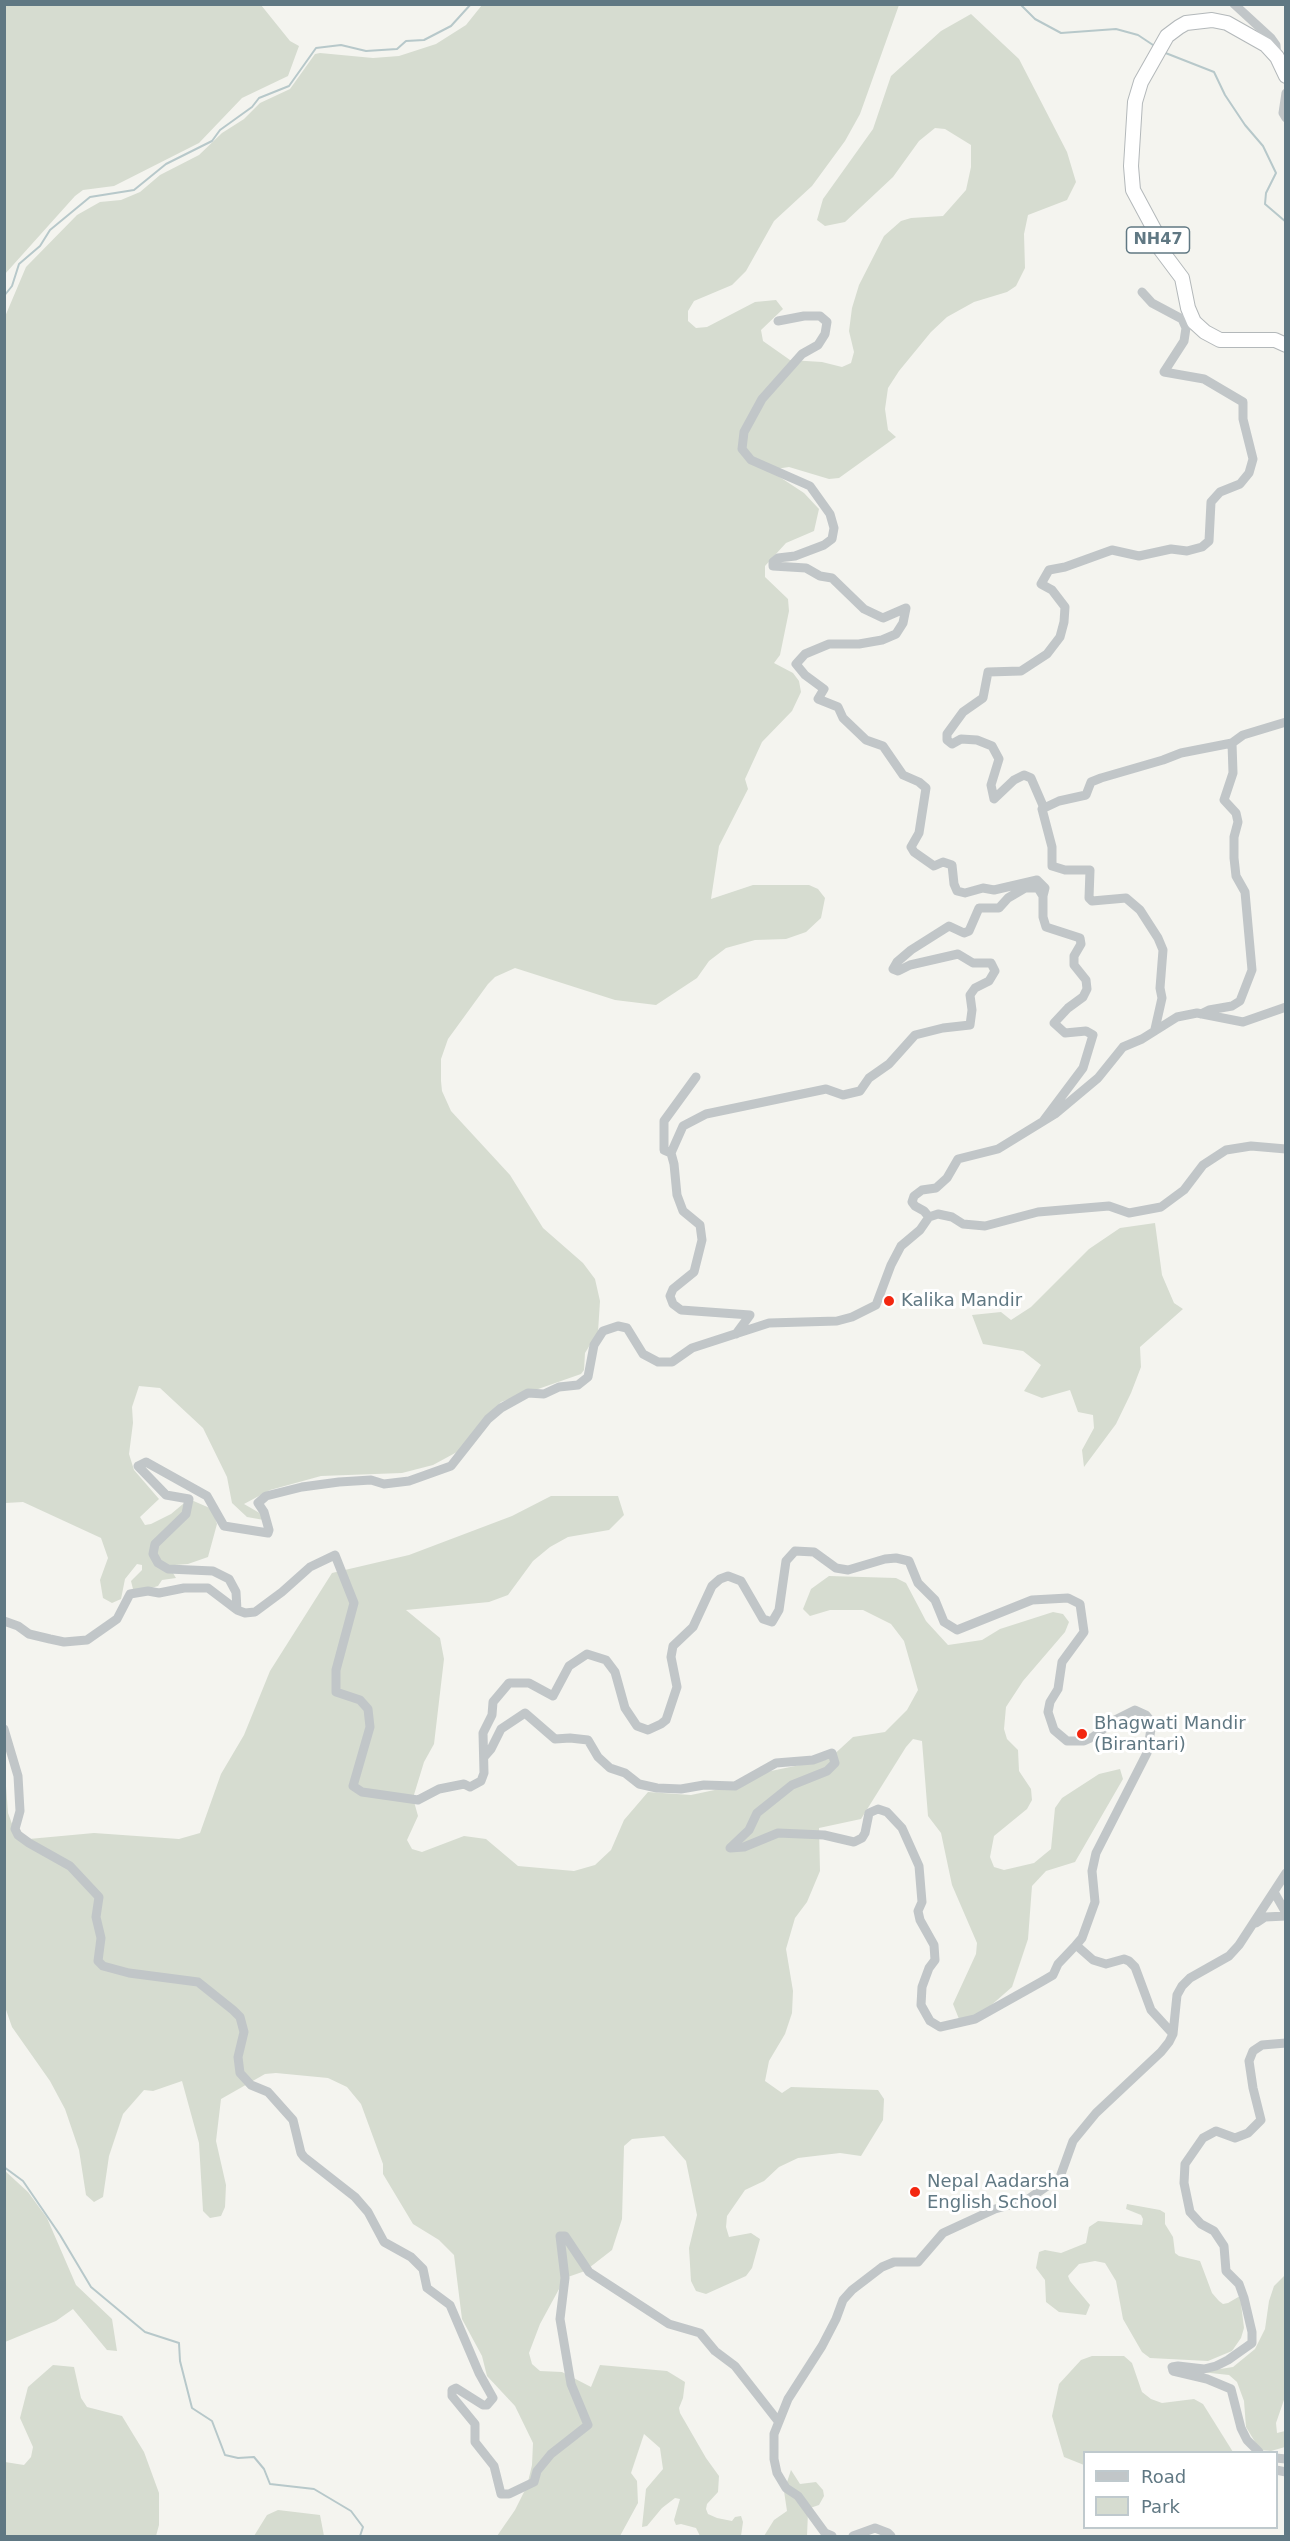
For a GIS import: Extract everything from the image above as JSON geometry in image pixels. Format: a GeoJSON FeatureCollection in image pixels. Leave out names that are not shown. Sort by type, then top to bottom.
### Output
{"type":"FeatureCollection","features":[{"type":"Feature","properties":{"kind":"highway","name":"NH47"},"geometry":{"type":"LineString","coordinates":[[1286,76],[1277,57],[1266,45],[1244,32],[1227,23],[1212,20],[1186,23],[1167,36],[1141,82],[1135,102],[1131,146],[1133,190],[1155,231],[1161,250],[1182,278],[1188,309],[1194,322],[1205,332],[1220,340],[1275,340],[1286,345]]}},
{"type":"Feature","properties":{"kind":"street"},"geometry":{"type":"LineString","coordinates":[[1234,4],[1271,38],[1276,45],[1277,57]]}},
{"type":"Feature","properties":{"kind":"street"},"geometry":{"type":"LineString","coordinates":[[1286,93],[1282,113],[1286,118]]}},
{"type":"Feature","properties":{"kind":"street"},"geometry":{"type":"LineString","coordinates":[[1142,292],[1152,303],[1182,319],[1186,328],[1184,341],[1164,372],[1204,379],[1243,402],[1243,419],[1253,459],[1249,473],[1240,484],[1220,492],[1211,502],[1209,541],[1202,547],[1187,550],[1171,549],[1139,556],[1112,550],[1065,567],[1049,570],[1041,584],[1052,590],[1065,607],[1060,637],[1047,654],[1021,671],[988,672],[983,698],[963,712],[947,734],[947,740],[952,744],[961,739],[977,740],[992,746],[999,759],[992,785],[994,799],[1014,780],[1024,775],[1031,778],[1044,808],[1042,809],[1052,847],[1052,866],[1065,870],[1090,870],[1089,898],[1092,901],[1125,898],[1140,910],[1163,950],[1160,988],[1162,998],[1155,1029]]}},
{"type":"Feature","properties":{"kind":"street"},"geometry":{"type":"LineString","coordinates":[[777,321],[804,315],[820,315],[827,322],[825,334],[818,345],[802,354],[762,399],[744,432],[742,449],[751,460],[810,486],[830,514],[834,528],[832,539],[824,545],[795,556],[778,558],[773,562],[773,566],[806,568],[820,576],[832,578],[864,609],[884,618],[906,608],[903,623],[896,634],[882,640],[859,644],[829,644],[805,654],[796,664],[805,675],[824,689],[818,699],[838,707],[843,718],[866,740],[883,746],[903,775],[926,788],[920,833],[911,847],[914,852],[934,866],[943,862],[952,865],[957,891],[965,893],[983,888],[994,890],[1037,880],[1045,888],[1043,917],[1046,927],[1080,938],[1081,944],[1074,956],[1074,965],[1086,980],[1087,989],[1083,997],[1068,1008],[1054,1023],[1065,1033],[1086,1031],[1093,1035],[1083,1068],[1044,1120]]}},
{"type":"Feature","properties":{"kind":"street"},"geometry":{"type":"LineString","coordinates":[[1044,808],[1059,801],[1086,795],[1091,782],[1101,778],[1181,753],[1232,743],[1243,735],[1286,722]]}},
{"type":"Feature","properties":{"kind":"street"},"geometry":{"type":"LineString","coordinates":[[1201,1014],[1209,1010],[1232,1006],[1240,1001],[1252,970],[1245,892],[1236,876],[1233,858],[1234,837],[1238,822],[1236,813],[1224,800],[1233,773],[1232,743]]}},
{"type":"Feature","properties":{"kind":"street"},"geometry":{"type":"LineString","coordinates":[[736,1334],[750,1315],[681,1310],[673,1304],[670,1296],[673,1289],[694,1272],[702,1240],[700,1226],[683,1211],[677,1195],[671,1153],[683,1126],[706,1114],[826,1089],[843,1095],[860,1091],[869,1078],[889,1064],[915,1035],[943,1028],[970,1025],[972,1010],[970,995],[975,988],[989,981],[995,971],[991,963],[973,963],[958,954],[910,965],[898,972],[893,969],[897,962],[911,950],[949,926],[964,933],[969,931],[979,908],[999,908],[1008,898],[1026,888],[1038,888],[1043,896]]}},
{"type":"Feature","properties":{"kind":"street"},"geometry":{"type":"LineString","coordinates":[[929,1218],[912,1202],[914,1196],[922,1190],[936,1188],[947,1178],[958,1158],[998,1149],[1044,1120],[1098,1078],[1123,1047],[1142,1039],[1177,1017],[1201,1014],[1243,1022],[1286,1006]]}},
{"type":"Feature","properties":{"kind":"street"},"geometry":{"type":"LineString","coordinates":[[671,1153],[664,1150],[664,1121],[696,1077]]}},
{"type":"Feature","properties":{"kind":"street"},"geometry":{"type":"LineString","coordinates":[[237,1610],[236,1592],[229,1580],[213,1571],[168,1569],[158,1563],[153,1554],[155,1544],[186,1514],[189,1499],[166,1495],[138,1466],[146,1462],[207,1496],[225,1526],[268,1533],[264,1512],[258,1503],[266,1496],[302,1487],[339,1482],[371,1480],[384,1484],[409,1481],[452,1466],[488,1419],[501,1408],[528,1394],[544,1394],[559,1387],[578,1385],[588,1377],[594,1345],[603,1331],[618,1326],[627,1328],[643,1354],[658,1362],[672,1362],[692,1348],[769,1323],[837,1321],[852,1317],[876,1305],[901,1246],[920,1230],[929,1218],[938,1214],[952,1217],[963,1224],[985,1226],[1038,1212],[1109,1206],[1129,1213],[1161,1207],[1184,1190],[1203,1165],[1226,1150],[1251,1146],[1286,1149]]}},
{"type":"Feature","properties":{"kind":"street"},"geometry":{"type":"LineString","coordinates":[[4,1621],[18,1626],[29,1634],[50,1639],[64,1642],[87,1640],[117,1619],[130,1594],[148,1590],[159,1593],[184,1588],[208,1588],[237,1610],[245,1613],[261,1609],[310,1567],[335,1555],[354,1603],[336,1670],[336,1692],[360,1700],[368,1710],[370,1728],[353,1786],[363,1792],[418,1800],[439,1789],[464,1784],[470,1787],[481,1781],[484,1757],[483,1734],[492,1715],[494,1702],[509,1683],[530,1683],[553,1696],[569,1666],[587,1654],[606,1660],[615,1672],[625,1708],[637,1726],[648,1730],[666,1720],[677,1687],[671,1657],[673,1646],[693,1628],[712,1586],[720,1579],[728,1576],[741,1581],[763,1619],[772,1622],[779,1610],[786,1561],[795,1551],[814,1552],[836,1568],[848,1570],[896,1558],[909,1561],[918,1583],[934,1600],[944,1622],[957,1630],[1032,1600],[1068,1598],[1080,1604],[1084,1632],[1062,1662],[1058,1689],[1050,1702],[1048,1712],[1054,1730],[1068,1741],[1084,1741],[1115,1720],[1135,1710],[1146,1715],[1151,1729],[1147,1753],[1096,1854],[1092,1870],[1095,1902],[1082,1938],[1058,1964],[1053,1975],[975,2019],[940,2026],[930,2021],[921,2005],[922,1987],[929,1968],[935,1960],[934,1945],[920,1920],[918,1911],[922,1902],[919,1866],[902,1828],[887,1812],[879,1809],[869,1813],[865,1833],[862,1838],[854,1842],[824,1835],[778,1833],[744,1847],[730,1848],[749,1830],[757,1812],[792,1785],[827,1771],[835,1763],[832,1753],[813,1760],[776,1763],[735,1786],[657,1788],[639,1784],[625,1773],[610,1768],[598,1757],[588,1740],[555,1739],[525,1713],[501,1729],[491,1749],[484,1757]]}},
{"type":"Feature","properties":{"kind":"street"},"geometry":{"type":"LineString","coordinates":[[4,1729],[18,1776],[20,1811],[15,1829],[18,1835],[28,1843],[70,1866],[99,1897],[96,1917],[101,1938],[98,1961],[103,1965],[129,1973],[198,1982],[240,2017],[244,2032],[238,2057],[240,2073],[251,2085],[268,2092],[293,2120],[304,2157],[355,2197],[368,2212],[384,2242],[411,2257],[423,2269],[427,2288],[450,2305],[478,2373],[493,2397],[483,2405],[456,2388],[452,2390],[452,2396],[475,2424],[475,2442],[494,2466],[501,2493],[509,2494],[534,2482],[537,2471],[551,2454],[588,2426],[571,2384],[560,2319],[565,2278],[560,2236],[565,2236],[589,2272],[669,2324],[700,2333],[715,2351],[735,2366],[778,2421]]}},
{"type":"Feature","properties":{"kind":"street"},"geometry":{"type":"LineString","coordinates":[[832,2536],[825,2533],[809,2509],[798,2496],[786,2488],[777,2474],[774,2459],[774,2434],[788,2398],[822,2346],[843,2300],[852,2290],[882,2267],[894,2262],[918,2262],[943,2233],[994,2209],[1027,2200],[1060,2177],[1073,2142],[1096,2113],[1161,2052],[1173,2034],[1177,1995],[1182,1986],[1190,1978],[1229,1956],[1254,1924],[1286,1874]]}},
{"type":"Feature","properties":{"kind":"street"},"geometry":{"type":"LineString","coordinates":[[1254,1924],[1265,1917],[1286,1914],[1274,1892]]}},
{"type":"Feature","properties":{"kind":"street"},"geometry":{"type":"LineString","coordinates":[[1076,1945],[1093,1960],[1106,1964],[1124,1959],[1129,1960],[1151,2010],[1173,2034]]}},
{"type":"Feature","properties":{"kind":"street"},"geometry":{"type":"LineString","coordinates":[[1258,2451],[1247,2440],[1231,2389],[1207,2379],[1173,2371],[1172,2367],[1178,2366],[1204,2369],[1216,2366],[1251,2343],[1252,2332],[1239,2284],[1226,2271],[1224,2246],[1214,2231],[1201,2224],[1190,2212],[1184,2184],[1185,2164],[1203,2138],[1216,2131],[1235,2138],[1248,2133],[1262,2120],[1253,2088],[1250,2061],[1254,2051],[1262,2045],[1286,2043]]}},
{"type":"Feature","properties":{"kind":"street"},"geometry":{"type":"LineString","coordinates":[[853,2536],[875,2528],[891,2536]]}},
{"type":"Feature","properties":{"kind":"green space"},"geometry":{"type":"Polygon","coordinates":[[[5,4],[261,5],[290,41],[299,46],[288,76],[242,98],[199,143],[114,186],[83,190],[75,196],[5,274],[5,4]]]}},
{"type":"Feature","properties":{"kind":"green space"},"geometry":{"type":"Polygon","coordinates":[[[482,5],[899,5],[860,114],[845,141],[812,186],[774,221],[746,271],[732,285],[694,301],[688,311],[688,321],[696,328],[707,327],[755,302],[776,300],[783,309],[761,330],[763,341],[790,360],[822,362],[842,367],[851,363],[854,352],[849,331],[852,308],[859,285],[884,236],[901,221],[943,216],[966,190],[971,167],[971,145],[945,129],[935,128],[919,141],[893,177],[845,222],[825,226],[817,220],[823,199],[873,129],[891,76],[941,31],[971,14],[1019,59],[1067,152],[1076,182],[1067,200],[1028,215],[1024,234],[1025,268],[1016,286],[1007,292],[974,302],[947,317],[931,332],[899,371],[888,388],[885,409],[888,430],[896,437],[839,478],[829,479],[789,467],[769,470],[804,493],[819,509],[814,531],[786,543],[765,566],[765,577],[788,599],[789,611],[780,655],[774,663],[793,673],[799,681],[801,692],[792,711],[762,742],[745,779],[748,789],[719,846],[711,899],[753,885],[809,885],[818,889],[825,898],[821,918],[806,932],[786,939],[755,940],[726,948],[709,961],[697,978],[656,1005],[615,1000],[515,968],[495,977],[488,984],[448,1039],[441,1059],[441,1081],[442,1091],[451,1111],[510,1175],[543,1228],[583,1263],[595,1279],[600,1301],[598,1332],[585,1353],[584,1370],[581,1374],[501,1402],[457,1452],[433,1465],[402,1473],[321,1476],[270,1490],[244,1504],[263,1515],[264,1520],[247,1517],[232,1503],[227,1477],[203,1428],[160,1388],[139,1386],[132,1407],[133,1423],[129,1454],[134,1470],[159,1499],[140,1517],[145,1525],[151,1524],[171,1514],[189,1499],[212,1509],[217,1524],[208,1557],[188,1564],[162,1566],[173,1573],[176,1578],[162,1580],[158,1586],[148,1589],[133,1589],[131,1581],[142,1570],[142,1565],[137,1564],[125,1579],[121,1599],[112,1603],[103,1598],[100,1580],[108,1558],[101,1538],[23,1502],[5,1503],[4,319],[26,267],[77,215],[100,202],[121,200],[140,192],[160,175],[199,155],[222,133],[244,119],[260,103],[290,89],[315,54],[373,58],[399,56],[436,44],[466,25],[482,5]]]}},
{"type":"Feature","properties":{"kind":"green space"},"geometry":{"type":"Polygon","coordinates":[[[1155,1223],[1162,1275],[1174,1303],[1183,1309],[1140,1347],[1141,1367],[1131,1393],[1116,1424],[1084,1467],[1082,1450],[1094,1428],[1093,1415],[1078,1412],[1070,1390],[1042,1398],[1024,1391],[1041,1365],[1023,1351],[983,1344],[972,1315],[1001,1312],[1011,1320],[1031,1307],[1089,1249],[1120,1228],[1155,1223]]]}},
{"type":"Feature","properties":{"kind":"green space"},"geometry":{"type":"Polygon","coordinates":[[[551,1496],[618,1496],[624,1515],[609,1530],[568,1537],[550,1547],[533,1561],[508,1595],[489,1602],[406,1610],[440,1638],[444,1659],[434,1744],[424,1762],[413,1798],[418,1816],[407,1840],[412,1849],[422,1852],[464,1836],[486,1839],[518,1866],[574,1871],[595,1865],[611,1850],[624,1820],[648,1792],[691,1795],[724,1788],[766,1772],[829,1759],[853,1737],[885,1732],[907,1710],[918,1690],[904,1641],[891,1624],[863,1610],[830,1610],[810,1616],[803,1609],[811,1589],[829,1576],[896,1578],[906,1583],[926,1621],[948,1645],[982,1640],[1000,1629],[1053,1612],[1063,1614],[1069,1622],[1065,1632],[1023,1681],[1006,1707],[1004,1729],[1007,1739],[1018,1750],[1019,1771],[1031,1789],[1032,1800],[1027,1809],[994,1836],[990,1857],[994,1867],[1004,1870],[1034,1863],[1051,1849],[1055,1808],[1062,1798],[1099,1774],[1120,1769],[1123,1779],[1075,1862],[1046,1871],[1032,1886],[1028,1939],[1012,1987],[988,2008],[961,2024],[953,2004],[976,1954],[977,1943],[952,1885],[941,1833],[928,1816],[922,1741],[913,1739],[906,1747],[861,1819],[819,1828],[820,1871],[807,1902],[795,1918],[786,1949],[793,1991],[792,2013],[785,2034],[769,2061],[765,2081],[782,2093],[791,2087],[878,2090],[884,2099],[883,2120],[861,2156],[840,2153],[798,2158],[779,2167],[764,2181],[745,2190],[727,2216],[726,2227],[729,2237],[751,2233],[760,2239],[752,2268],[746,2276],[706,2294],[696,2291],[691,2281],[689,2248],[697,2215],[686,2161],[664,2136],[632,2139],[624,2146],[622,2219],[612,2250],[585,2271],[565,2278],[540,2324],[529,2353],[532,2364],[540,2371],[562,2372],[591,2387],[600,2365],[667,2371],[685,2382],[680,2413],[719,2476],[718,2492],[707,2504],[706,2509],[708,2514],[732,2521],[735,2517],[741,2516],[743,2522],[741,2536],[700,2536],[696,2528],[676,2525],[674,2520],[680,2499],[675,2498],[662,2508],[647,2526],[642,2527],[646,2489],[663,2469],[660,2448],[644,2434],[631,2473],[637,2481],[638,2503],[620,2536],[497,2536],[515,2510],[527,2486],[532,2465],[533,2443],[515,2406],[487,2376],[482,2356],[462,2319],[454,2255],[439,2240],[413,2224],[383,2174],[383,2164],[361,2104],[347,2087],[328,2078],[265,2074],[221,2099],[216,2141],[226,2185],[225,2207],[221,2216],[210,2218],[203,2211],[199,2143],[182,2081],[153,2091],[144,2090],[123,2114],[109,2156],[103,2197],[94,2202],[86,2195],[79,2150],[65,2109],[50,2081],[12,2027],[5,2007],[4,1759],[8,1813],[18,1840],[94,1833],[179,1839],[200,1833],[221,1774],[244,1735],[270,1671],[332,1573],[409,1555],[512,1516],[551,1496]]]}},
{"type":"Feature","properties":{"kind":"green space"},"geometry":{"type":"Polygon","coordinates":[[[4,2170],[28,2192],[47,2218],[76,2285],[112,2319],[117,2351],[107,2350],[73,2309],[56,2321],[5,2342],[4,2170]]]}},
{"type":"Feature","properties":{"kind":"green space"},"geometry":{"type":"Polygon","coordinates":[[[1127,2204],[1165,2213],[1165,2224],[1173,2237],[1175,2253],[1200,2261],[1212,2293],[1219,2301],[1223,2304],[1228,2303],[1240,2296],[1244,2328],[1241,2338],[1232,2351],[1208,2361],[1150,2358],[1142,2352],[1123,2319],[1116,2281],[1105,2263],[1095,2261],[1079,2264],[1068,2276],[1090,2305],[1086,2315],[1059,2312],[1046,2302],[1045,2280],[1036,2268],[1039,2252],[1045,2250],[1061,2253],[1086,2243],[1089,2227],[1098,2221],[1142,2225],[1141,2215],[1126,2209],[1127,2204]]]}},
{"type":"Feature","properties":{"kind":"green space"},"geometry":{"type":"Polygon","coordinates":[[[1285,2275],[1285,2397],[1276,2423],[1277,2433],[1285,2431],[1285,2447],[1271,2451],[1260,2450],[1246,2427],[1244,2401],[1237,2382],[1229,2375],[1201,2372],[1233,2367],[1255,2349],[1265,2329],[1269,2301],[1274,2286],[1285,2275]]]}},
{"type":"Feature","properties":{"kind":"green space"},"geometry":{"type":"Polygon","coordinates":[[[1092,2356],[1124,2356],[1132,2363],[1142,2392],[1151,2399],[1162,2403],[1194,2399],[1203,2404],[1232,2451],[1083,2451],[1083,2465],[1064,2457],[1052,2416],[1059,2384],[1081,2360],[1092,2356]]]}},
{"type":"Feature","properties":{"kind":"green space"},"geometry":{"type":"Polygon","coordinates":[[[53,2365],[74,2367],[81,2398],[87,2407],[122,2416],[144,2452],[159,2493],[159,2525],[156,2536],[5,2536],[5,2462],[24,2465],[31,2457],[33,2447],[20,2418],[28,2387],[53,2365]]]}},
{"type":"Feature","properties":{"kind":"green space"},"geometry":{"type":"Polygon","coordinates":[[[791,2470],[800,2484],[816,2482],[823,2490],[824,2496],[819,2505],[810,2508],[808,2512],[807,2536],[764,2536],[774,2520],[787,2511],[784,2491],[791,2470]]]}},
{"type":"Feature","properties":{"kind":"green space"},"geometry":{"type":"Polygon","coordinates":[[[278,2510],[320,2515],[324,2536],[254,2536],[267,2515],[278,2510]]]}},
{"type":"Feature","properties":{"kind":"waterway"},"geometry":{"type":"LineString","coordinates":[[4,296],[12,286],[19,264],[40,246],[50,230],[90,197],[134,190],[166,164],[212,141],[220,130],[252,107],[259,98],[289,86],[316,48],[341,45],[366,51],[397,49],[406,41],[424,40],[451,26],[471,4]]}},
{"type":"Feature","properties":{"kind":"waterway"},"geometry":{"type":"LineString","coordinates":[[1020,4],[1035,19],[1061,33],[1116,29],[1138,35],[1156,47]]}},
{"type":"Feature","properties":{"kind":"waterway"},"geometry":{"type":"LineString","coordinates":[[1163,52],[1214,72],[1225,95],[1245,125],[1263,146],[1276,173],[1266,193],[1265,204],[1286,222]]}},
{"type":"Feature","properties":{"kind":"waterway"},"geometry":{"type":"LineString","coordinates":[[4,2167],[23,2181],[60,2235],[91,2287],[145,2332],[179,2343],[180,2361],[192,2408],[212,2421],[225,2455],[238,2458],[254,2457],[264,2469],[270,2484],[314,2489],[351,2511],[363,2527],[360,2536]]}},
{"type":"Feature","properties":{"kind":"place","name":"Kalika Mandir"},"geometry":{"type":"Point","coordinates":[889,1301]}},
{"type":"Feature","properties":{"kind":"place","name":"Bhagwati Mandir (Birantari)"},"geometry":{"type":"Point","coordinates":[1082,1734]}},
{"type":"Feature","properties":{"kind":"place","name":"Nepal Aadarsha English School"},"geometry":{"type":"Point","coordinates":[915,2192]}}]}
